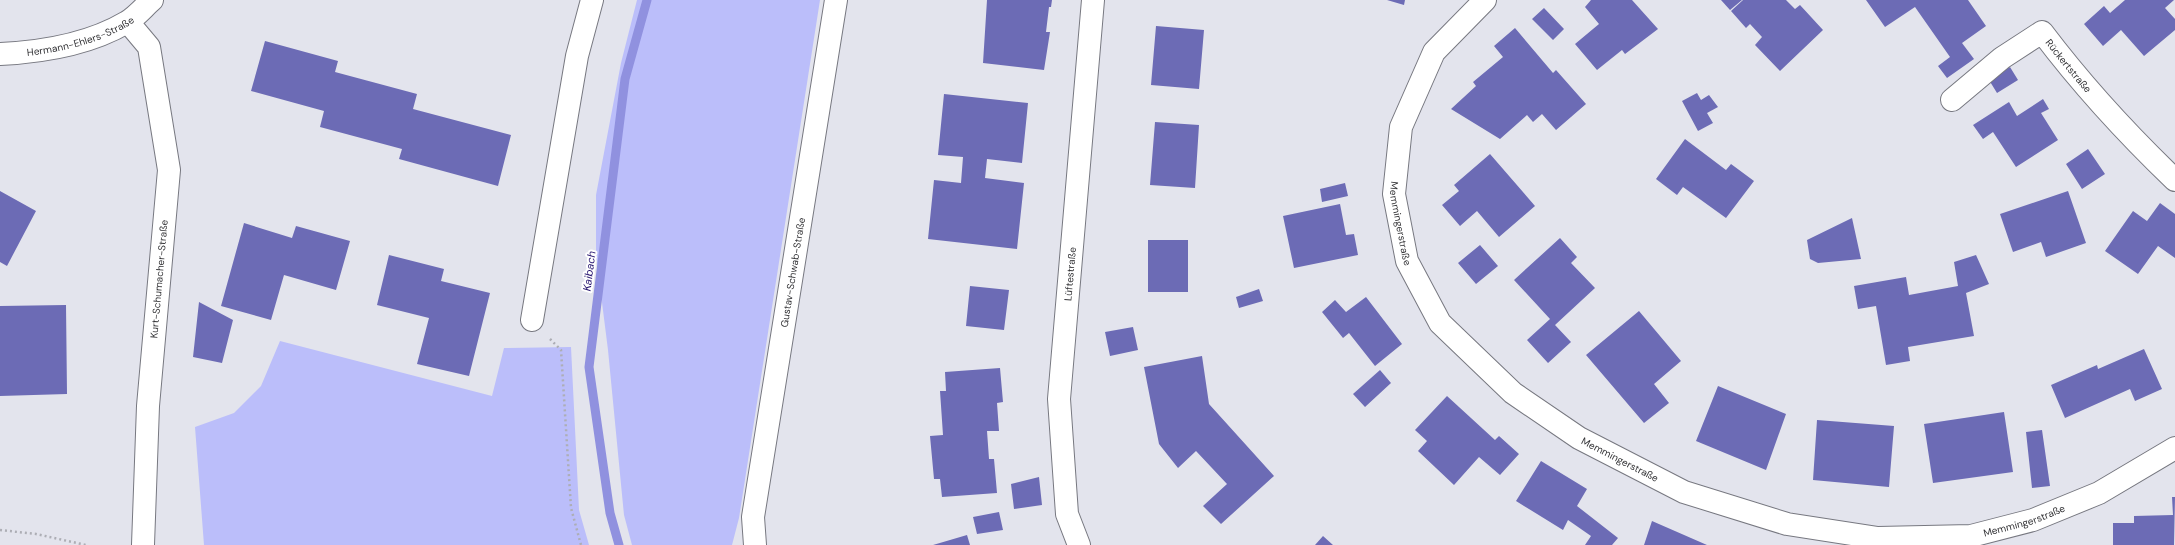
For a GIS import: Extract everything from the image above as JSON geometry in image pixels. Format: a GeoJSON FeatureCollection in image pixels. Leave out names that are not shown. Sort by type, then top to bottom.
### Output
{"type":"FeatureCollection","features":[{"type":"Feature","properties":{"kind":"street","name":"Hermann-Ehlers-Straße"},"geometry":{"type":"LineString","coordinates":[[0,54],[54,47],[93,38],[128,22],[152,0]]}},
{"type":"Feature","properties":{"kind":"street"},"geometry":{"type":"LineString","coordinates":[[532,320],[577,56],[592,0]]}},
{"type":"Feature","properties":{"kind":"street","name":"Gustav-Schwab-Straße"},"geometry":{"type":"LineString","coordinates":[[756,545],[753,516],[836,0]]}},
{"type":"Feature","properties":{"kind":"street","name":"Lüftestraße"},"geometry":{"type":"LineString","coordinates":[[1079,545],[1067,514],[1059,399],[1093,0]]}},
{"type":"Feature","properties":{"kind":"street","name":"Memmingerstraße"},"geometry":{"type":"LineString","coordinates":[[1485,0],[1434,52],[1401,127],[1394,194],[1407,261],[1440,323],[1513,393],[1579,438],[1684,492],[1788,524],[1878,538],[1971,536],[2033,520],[2099,493],[2175,448]]}},
{"type":"Feature","properties":{"kind":"street","name":"Kurt-Schumacher-Straße"},"geometry":{"type":"LineString","coordinates":[[128,22],[149,47],[169,170],[148,406],[143,545]]}},
{"type":"Feature","properties":{"kind":"street","name":"Rückertstraße"},"geometry":{"type":"LineString","coordinates":[[1952,100],[2002,58],[2042,32],[2067,65],[2131,138],[2175,180]]}},
{"type":"Feature","properties":{"kind":"path"},"geometry":{"type":"LineString","coordinates":[[532,320],[561,350],[571,508],[581,545]]}},
{"type":"Feature","properties":{"kind":"path"},"geometry":{"type":"LineString","coordinates":[[0,530],[36,534],[86,545]]}},
{"type":"Feature","properties":{"kind":"shaded area"},"geometry":{"type":"Polygon","coordinates":[[[637,0],[820,0],[739,518],[732,545],[632,545],[624,515],[608,350],[596,255],[596,195],[621,63],[637,0]]]}},
{"type":"Feature","properties":{"kind":"shaded area"},"geometry":{"type":"Polygon","coordinates":[[[280,341],[492,396],[504,348],[571,347],[579,510],[589,545],[204,545],[195,427],[234,413],[261,386],[280,341]]]}},
{"type":"Feature","properties":{"kind":"building"},"geometry":{"type":"Polygon","coordinates":[[[987,0],[1052,0],[1051,7],[1049,7],[1046,32],[1050,32],[1044,70],[983,63],[987,0]]]}},
{"type":"Feature","properties":{"kind":"building"},"geometry":{"type":"Polygon","coordinates":[[[1387,0],[1405,0],[1404,5],[1387,0]]]}},
{"type":"Feature","properties":{"kind":"building"},"geometry":{"type":"Polygon","coordinates":[[[1591,0],[1632,0],[1658,29],[1625,54],[1622,50],[1597,70],[1575,44],[1599,24],[1585,7],[1591,0]]]}},
{"type":"Feature","properties":{"kind":"building"},"geometry":{"type":"Polygon","coordinates":[[[1721,0],[1742,0],[1730,10],[1721,0]]]}},
{"type":"Feature","properties":{"kind":"building"},"geometry":{"type":"Polygon","coordinates":[[[1743,0],[1786,0],[1795,9],[1800,5],[1823,30],[1780,71],[1755,45],[1762,37],[1750,24],[1746,28],[1731,11],[1743,0]]]}},
{"type":"Feature","properties":{"kind":"building"},"geometry":{"type":"Polygon","coordinates":[[[1866,0],[1968,0],[1986,26],[1962,43],[1974,59],[1947,78],[1938,66],[1950,57],[1915,7],[1885,27],[1866,0]]]}},
{"type":"Feature","properties":{"kind":"building"},"geometry":{"type":"Polygon","coordinates":[[[2125,0],[2174,0],[2165,8],[2175,19],[2175,30],[2144,56],[2121,30],[2103,46],[2084,24],[2104,6],[2110,13],[2125,0]]]}},
{"type":"Feature","properties":{"kind":"building"},"geometry":{"type":"Polygon","coordinates":[[[1544,8],[1564,29],[1553,40],[1532,19],[1544,8]]]}},
{"type":"Feature","properties":{"kind":"building"},"geometry":{"type":"Polygon","coordinates":[[[1156,26],[1204,30],[1199,89],[1151,85],[1156,26]]]}},
{"type":"Feature","properties":{"kind":"building"},"geometry":{"type":"Polygon","coordinates":[[[1515,28],[1553,73],[1556,70],[1586,104],[1556,130],[1542,114],[1533,122],[1527,115],[1500,139],[1451,109],[1476,86],[1473,82],[1503,57],[1494,46],[1515,28]]]}},
{"type":"Feature","properties":{"kind":"building"},"geometry":{"type":"Polygon","coordinates":[[[265,41],[338,61],[335,72],[417,94],[413,109],[511,135],[498,186],[399,159],[402,149],[320,127],[324,111],[251,91],[265,41]]]}},
{"type":"Feature","properties":{"kind":"building"},"geometry":{"type":"Polygon","coordinates":[[[2010,67],[2018,80],[1997,93],[1989,80],[2010,67]]]}},
{"type":"Feature","properties":{"kind":"building"},"geometry":{"type":"Polygon","coordinates":[[[1697,93],[1701,100],[1709,95],[1718,107],[1707,113],[1713,123],[1698,131],[1682,101],[1697,93]]]}},
{"type":"Feature","properties":{"kind":"building"},"geometry":{"type":"Polygon","coordinates":[[[944,94],[1028,103],[1022,163],[987,159],[985,178],[1024,183],[1017,249],[928,239],[934,180],[961,183],[963,157],[938,155],[944,94]]]}},
{"type":"Feature","properties":{"kind":"building"},"geometry":{"type":"Polygon","coordinates":[[[2043,99],[2049,109],[2041,113],[2058,140],[2016,167],[1993,132],[1983,139],[1973,125],[2009,102],[2017,116],[2043,99]]]}},
{"type":"Feature","properties":{"kind":"building"},"geometry":{"type":"Polygon","coordinates":[[[1155,122],[1199,125],[1195,188],[1150,185],[1155,122]]]}},
{"type":"Feature","properties":{"kind":"building"},"geometry":{"type":"Polygon","coordinates":[[[1685,139],[1726,170],[1731,164],[1754,181],[1726,218],[1683,187],[1677,195],[1656,179],[1685,139]]]}},
{"type":"Feature","properties":{"kind":"building"},"geometry":{"type":"Polygon","coordinates":[[[2088,149],[2105,174],[2082,189],[2066,164],[2088,149]]]}},
{"type":"Feature","properties":{"kind":"building"},"geometry":{"type":"Polygon","coordinates":[[[1490,154],[1535,206],[1499,237],[1477,211],[1460,226],[1442,205],[1459,191],[1454,185],[1490,154]]]}},
{"type":"Feature","properties":{"kind":"building"},"geometry":{"type":"Polygon","coordinates":[[[1345,183],[1348,196],[1322,202],[1320,189],[1345,183]]]}},
{"type":"Feature","properties":{"kind":"building"},"geometry":{"type":"Polygon","coordinates":[[[0,191],[36,211],[7,266],[0,262],[0,191]]]}},
{"type":"Feature","properties":{"kind":"building"},"geometry":{"type":"Polygon","coordinates":[[[2068,191],[2086,243],[2046,257],[2041,242],[2013,252],[2000,214],[2068,191]]]}},
{"type":"Feature","properties":{"kind":"building"},"geometry":{"type":"Polygon","coordinates":[[[2160,203],[2175,214],[2175,258],[2158,246],[2138,274],[2105,251],[2133,211],[2147,221],[2160,203]]]}},
{"type":"Feature","properties":{"kind":"building"},"geometry":{"type":"Polygon","coordinates":[[[1340,204],[1346,235],[1354,234],[1358,255],[1294,268],[1283,216],[1340,204]]]}},
{"type":"Feature","properties":{"kind":"building"},"geometry":{"type":"Polygon","coordinates":[[[1852,218],[1861,259],[1818,263],[1810,259],[1807,240],[1852,218]]]}},
{"type":"Feature","properties":{"kind":"building"},"geometry":{"type":"Polygon","coordinates":[[[244,223],[292,238],[296,226],[350,241],[336,290],[284,275],[271,320],[221,306],[244,223]]]}},
{"type":"Feature","properties":{"kind":"building"},"geometry":{"type":"Polygon","coordinates":[[[1560,238],[1577,257],[1571,263],[1595,288],[1555,325],[1571,342],[1548,363],[1527,340],[1550,319],[1514,280],[1560,238]]]}},
{"type":"Feature","properties":{"kind":"building"},"geometry":{"type":"Polygon","coordinates":[[[1148,240],[1188,240],[1188,292],[1148,292],[1148,240]]]}},
{"type":"Feature","properties":{"kind":"building"},"geometry":{"type":"Polygon","coordinates":[[[1480,245],[1498,266],[1476,284],[1458,263],[1480,245]]]}},
{"type":"Feature","properties":{"kind":"building"},"geometry":{"type":"Polygon","coordinates":[[[389,255],[444,269],[441,281],[490,293],[469,376],[417,364],[429,318],[377,305],[389,255]]]}},
{"type":"Feature","properties":{"kind":"building"},"geometry":{"type":"Polygon","coordinates":[[[1976,255],[1989,284],[1966,293],[1974,336],[1908,347],[1910,361],[1886,365],[1876,306],[1858,309],[1854,286],[1906,277],[1909,295],[1958,286],[1954,262],[1976,255]]]}},
{"type":"Feature","properties":{"kind":"building"},"geometry":{"type":"Polygon","coordinates":[[[970,286],[1009,290],[1004,330],[966,326],[970,286]]]}},
{"type":"Feature","properties":{"kind":"building"},"geometry":{"type":"Polygon","coordinates":[[[1259,289],[1263,301],[1239,308],[1236,297],[1259,289]]]}},
{"type":"Feature","properties":{"kind":"building"},"geometry":{"type":"Polygon","coordinates":[[[1366,297],[1402,344],[1375,366],[1349,333],[1343,338],[1322,312],[1335,300],[1346,312],[1366,297]]]}},
{"type":"Feature","properties":{"kind":"building"},"geometry":{"type":"Polygon","coordinates":[[[199,302],[233,320],[222,363],[193,357],[199,302]]]}},
{"type":"Feature","properties":{"kind":"building"},"geometry":{"type":"Polygon","coordinates":[[[66,305],[67,394],[0,396],[0,306],[66,305]]]}},
{"type":"Feature","properties":{"kind":"building"},"geometry":{"type":"Polygon","coordinates":[[[1639,311],[1681,361],[1654,384],[1669,403],[1644,423],[1586,355],[1639,311]]]}},
{"type":"Feature","properties":{"kind":"building"},"geometry":{"type":"Polygon","coordinates":[[[1133,327],[1138,350],[1110,356],[1105,332],[1133,327]]]}},
{"type":"Feature","properties":{"kind":"building"},"geometry":{"type":"Polygon","coordinates":[[[2144,349],[2162,389],[2135,401],[2130,389],[2065,418],[2051,385],[2097,365],[2098,369],[2144,349]]]}},
{"type":"Feature","properties":{"kind":"building"},"geometry":{"type":"Polygon","coordinates":[[[1202,356],[1209,404],[1274,476],[1221,524],[1203,506],[1227,484],[1196,451],[1178,468],[1159,444],[1144,367],[1202,356]]]}},
{"type":"Feature","properties":{"kind":"building"},"geometry":{"type":"Polygon","coordinates":[[[1000,368],[1003,402],[997,403],[999,431],[987,431],[989,459],[994,459],[997,493],[942,497],[940,479],[934,479],[930,436],[943,435],[940,391],[946,391],[945,372],[1000,368]]]}},
{"type":"Feature","properties":{"kind":"building"},"geometry":{"type":"Polygon","coordinates":[[[1380,370],[1391,383],[1365,407],[1353,394],[1380,370]]]}},
{"type":"Feature","properties":{"kind":"building"},"geometry":{"type":"Polygon","coordinates":[[[1718,386],[1786,414],[1766,470],[1696,441],[1718,386]]]}},
{"type":"Feature","properties":{"kind":"building"},"geometry":{"type":"Polygon","coordinates":[[[1447,396],[1495,440],[1499,436],[1519,454],[1500,475],[1479,457],[1454,485],[1418,451],[1427,441],[1415,430],[1447,396]]]}},
{"type":"Feature","properties":{"kind":"building"},"geometry":{"type":"Polygon","coordinates":[[[2004,412],[2013,472],[1933,483],[1924,424],[2004,412]]]}},
{"type":"Feature","properties":{"kind":"building"},"geometry":{"type":"Polygon","coordinates":[[[1817,420],[1894,426],[1889,487],[1813,480],[1817,420]]]}},
{"type":"Feature","properties":{"kind":"building"},"geometry":{"type":"Polygon","coordinates":[[[2042,430],[2050,486],[2032,488],[2026,432],[2042,430]]]}},
{"type":"Feature","properties":{"kind":"building"},"geometry":{"type":"Polygon","coordinates":[[[1541,461],[1587,489],[1577,506],[1618,538],[1612,545],[1585,545],[1591,536],[1568,520],[1563,530],[1516,501],[1541,461]]]}},
{"type":"Feature","properties":{"kind":"building"},"geometry":{"type":"Polygon","coordinates":[[[1039,477],[1042,505],[1014,509],[1011,484],[1039,477]]]}},
{"type":"Feature","properties":{"kind":"building"},"geometry":{"type":"Polygon","coordinates":[[[2172,497],[2175,497],[2174,545],[2113,545],[2113,523],[2134,523],[2134,516],[2173,515],[2172,497]]]}},
{"type":"Feature","properties":{"kind":"building"},"geometry":{"type":"Polygon","coordinates":[[[999,512],[1003,530],[977,534],[973,517],[999,512]]]}},
{"type":"Feature","properties":{"kind":"building"},"geometry":{"type":"Polygon","coordinates":[[[1652,521],[1707,545],[1644,545],[1652,521]]]}},
{"type":"Feature","properties":{"kind":"building"},"geometry":{"type":"Polygon","coordinates":[[[967,535],[970,545],[933,545],[967,535]]]}},
{"type":"Feature","properties":{"kind":"building"},"geometry":{"type":"Polygon","coordinates":[[[1323,536],[1333,545],[1315,545],[1323,536]]]}},
{"type":"Feature","properties":{"kind":"waterway","name":"Kaibach"},"geometry":{"type":"LineString","coordinates":[[619,545],[610,513],[589,367],[625,79],[647,0]]}}]}
